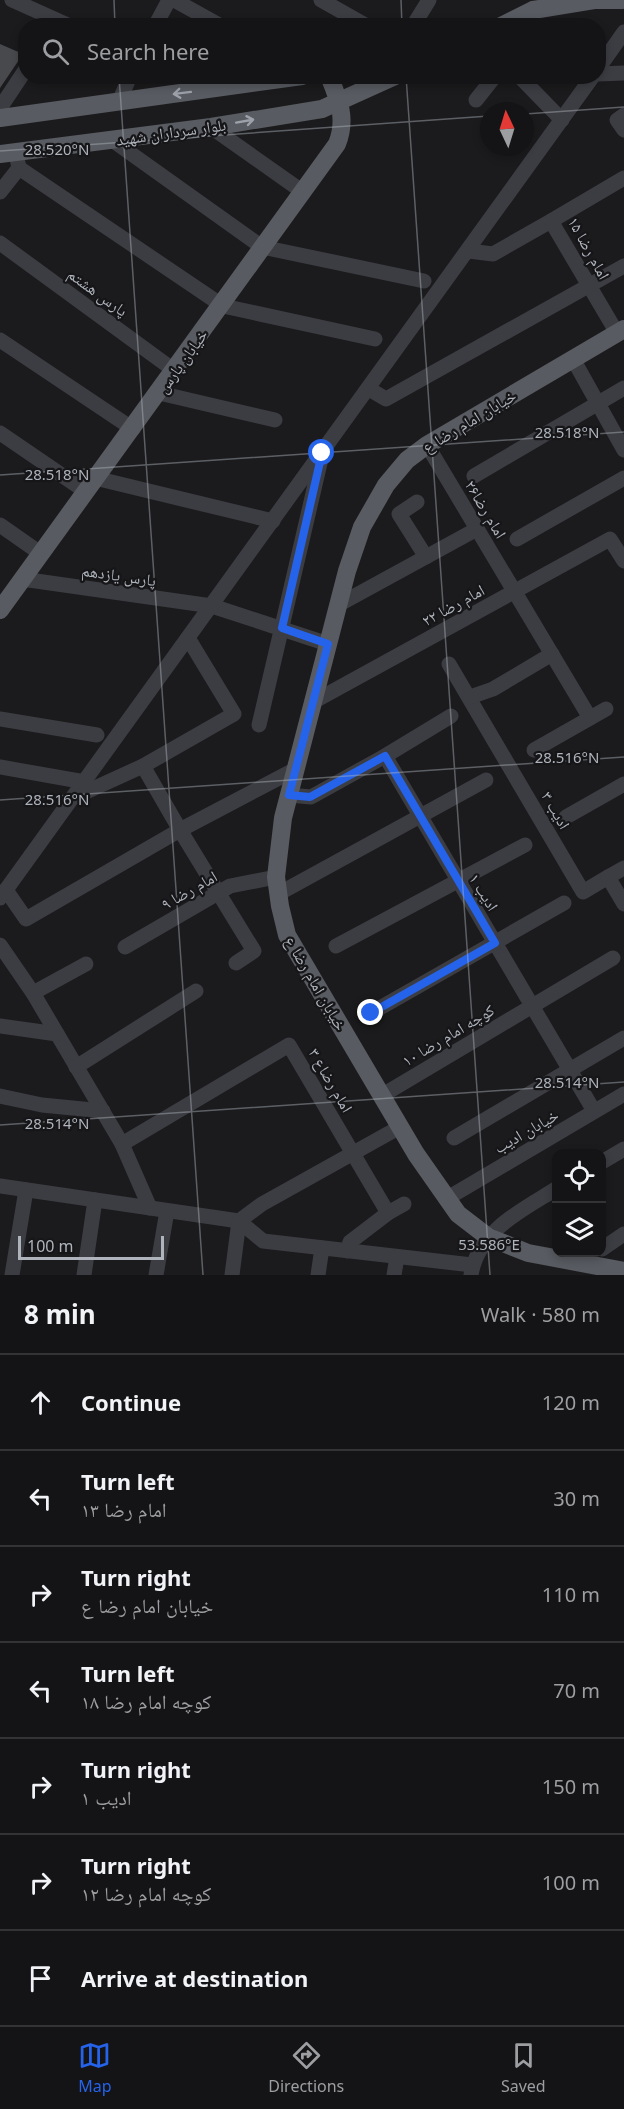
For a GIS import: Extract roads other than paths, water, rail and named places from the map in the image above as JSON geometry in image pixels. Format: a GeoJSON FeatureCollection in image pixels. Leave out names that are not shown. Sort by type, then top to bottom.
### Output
{"type":"FeatureCollection","features":[{"type":"Feature","properties":{"kind":"main road"},"geometry":{"type":"LineString","coordinates":[[536,18],[594,0],[622,0]]}},
{"type":"Feature","properties":{"kind":"main road"},"geometry":{"type":"LineString","coordinates":[[0,118],[244,84]]}},
{"type":"Feature","properties":{"kind":"main road","name":"خیابان پارس"},"geometry":{"type":"LineString","coordinates":[[0,610],[90,484],[223,306],[262,247],[337,144],[343,130],[340,103],[332,84]]}},
{"type":"Feature","properties":{"kind":"main road","name":"بلوار سرداران شهید"},"geometry":{"type":"LineString","coordinates":[[12,158],[112,140],[322,109],[379,84]]}},
{"type":"Feature","properties":{"kind":"main road","name":"خیابان امام رضا ع"},"geometry":{"type":"LineString","coordinates":[[620,331],[427,445],[407,460],[386,485],[363,527],[338,605],[289,795],[280,838],[277,886],[287,934],[381,1096],[446,1199],[458,1214],[488,1237],[528,1253],[624,1271]]}},
{"type":"Feature","properties":{"kind":"street"},"geometry":{"type":"LineString","coordinates":[[12,0],[49,18]]}},
{"type":"Feature","properties":{"kind":"street"},"geometry":{"type":"LineString","coordinates":[[159,18],[169,0]]}},
{"type":"Feature","properties":{"kind":"street"},"geometry":{"type":"LineString","coordinates":[[174,0],[207,18]]}},
{"type":"Feature","properties":{"kind":"street"},"geometry":{"type":"LineString","coordinates":[[321,0],[353,18]]}},
{"type":"Feature","properties":{"kind":"street"},"geometry":{"type":"LineString","coordinates":[[418,18],[429,0]]}},
{"type":"Feature","properties":{"kind":"street"},"geometry":{"type":"LineString","coordinates":[[606,58],[624,32]]}},
{"type":"Feature","properties":{"kind":"street"},"geometry":{"type":"LineString","coordinates":[[606,74],[624,73]]}},
{"type":"Feature","properties":{"kind":"street"},"geometry":{"type":"LineString","coordinates":[[0,108],[18,81]]}},
{"type":"Feature","properties":{"kind":"street"},"geometry":{"type":"LineString","coordinates":[[119,102],[127,84]]}},
{"type":"Feature","properties":{"kind":"street"},"geometry":{"type":"LineString","coordinates":[[476,100],[489,84]]}},
{"type":"Feature","properties":{"kind":"street"},"geometry":{"type":"LineString","coordinates":[[527,84],[562,120]]}},
{"type":"Feature","properties":{"kind":"street"},"geometry":{"type":"LineString","coordinates":[[296,769],[180,830],[26,919],[4,888],[85,782],[587,84]]}},
{"type":"Feature","properties":{"kind":"street"},"geometry":{"type":"LineString","coordinates":[[624,115],[616,120],[624,130]]}},
{"type":"Feature","properties":{"kind":"street"},"geometry":{"type":"LineString","coordinates":[[211,127],[303,192]]}},
{"type":"Feature","properties":{"kind":"street"},"geometry":{"type":"LineString","coordinates":[[112,140],[262,247],[424,281]]}},
{"type":"Feature","properties":{"kind":"street"},"geometry":{"type":"LineString","coordinates":[[0,192],[12,158],[223,306],[375,339]]}},
{"type":"Feature","properties":{"kind":"street","name":"۱۵ امام رضا"},"geometry":{"type":"LineString","coordinates":[[620,331],[590,287],[551,221],[624,178]]}},
{"type":"Feature","properties":{"kind":"street"},"geometry":{"type":"LineString","coordinates":[[469,251],[493,254],[551,221]]}},
{"type":"Feature","properties":{"kind":"street","name":"پارس‌‌ هشتم"},"geometry":{"type":"LineString","coordinates":[[0,243],[175,371]]}},
{"type":"Feature","properties":{"kind":"street"},"geometry":{"type":"LineString","coordinates":[[369,389],[386,399],[624,266]]}},
{"type":"Feature","properties":{"kind":"street"},"geometry":{"type":"LineString","coordinates":[[0,340],[133,429]]}},
{"type":"Feature","properties":{"kind":"street"},"geometry":{"type":"LineString","coordinates":[[573,359],[624,450]]}},
{"type":"Feature","properties":{"kind":"street"},"geometry":{"type":"LineString","coordinates":[[474,476],[624,388]]}},
{"type":"Feature","properties":{"kind":"street"},"geometry":{"type":"LineString","coordinates":[[159,393],[274,420]]}},
{"type":"Feature","properties":{"kind":"street"},"geometry":{"type":"LineString","coordinates":[[0,433],[90,484],[273,521]]}},
{"type":"Feature","properties":{"kind":"street","name":"امام رضا۲۶"},"geometry":{"type":"LineString","coordinates":[[427,445],[590,718]]}},
{"type":"Feature","properties":{"kind":"street"},"geometry":{"type":"LineString","coordinates":[[259,725],[322,453]]}},
{"type":"Feature","properties":{"kind":"street"},"geometry":{"type":"LineString","coordinates":[[518,539],[624,478]]}},
{"type":"Feature","properties":{"kind":"street"},"geometry":{"type":"LineString","coordinates":[[417,502],[399,514],[426,557]]}},
{"type":"Feature","properties":{"kind":"street"},"geometry":{"type":"LineString","coordinates":[[0,525],[40,553]]}},
{"type":"Feature","properties":{"kind":"street"},"geometry":{"type":"LineString","coordinates":[[338,605],[477,529]]}},
{"type":"Feature","properties":{"kind":"street","name":"امام رضا ۲۲"},"geometry":{"type":"LineString","coordinates":[[313,702],[610,539],[624,561]]}},
{"type":"Feature","properties":{"kind":"street","name":"پارس‌‌ یازدهم"},"geometry":{"type":"LineString","coordinates":[[22,579],[212,606],[328,644]]}},
{"type":"Feature","properties":{"kind":"street"},"geometry":{"type":"LineString","coordinates":[[73,798],[143,766],[234,714],[188,638]]}},
{"type":"Feature","properties":{"kind":"street"},"geometry":{"type":"LineString","coordinates":[[470,697],[493,689],[552,654]]}},
{"type":"Feature","properties":{"kind":"street","name":"ادیب ۳"},"geometry":{"type":"LineString","coordinates":[[449,664],[583,892],[608,877]]}},
{"type":"Feature","properties":{"kind":"street"},"geometry":{"type":"LineString","coordinates":[[534,750],[606,709]]}},
{"type":"Feature","properties":{"kind":"street"},"geometry":{"type":"LineString","coordinates":[[289,795],[310,797],[385,756],[451,716]]}},
{"type":"Feature","properties":{"kind":"street"},"geometry":{"type":"LineString","coordinates":[[0,719],[98,735]]}},
{"type":"Feature","properties":{"kind":"street","name":"ادیب ۱"},"geometry":{"type":"LineString","coordinates":[[385,756],[594,1111]]}},
{"type":"Feature","properties":{"kind":"street"},"geometry":{"type":"LineString","coordinates":[[143,766],[254,951],[236,963]]}},
{"type":"Feature","properties":{"kind":"street"},"geometry":{"type":"LineString","coordinates":[[0,767],[85,782]]}},
{"type":"Feature","properties":{"kind":"street","name":"امام رضا ۹"},"geometry":{"type":"LineString","coordinates":[[125,947],[230,886],[277,886],[421,818],[486,780]]}},
{"type":"Feature","properties":{"kind":"street"},"geometry":{"type":"LineString","coordinates":[[566,817],[624,784]]}},
{"type":"Feature","properties":{"kind":"street"},"geometry":{"type":"LineString","coordinates":[[336,946],[525,845]]}},
{"type":"Feature","properties":{"kind":"street"},"geometry":{"type":"LineString","coordinates":[[624,868],[608,877],[624,904]]}},
{"type":"Feature","properties":{"kind":"street"},"geometry":{"type":"LineString","coordinates":[[371,1013],[564,903]]}},
{"type":"Feature","properties":{"kind":"street"},"geometry":{"type":"LineString","coordinates":[[0,945],[33,993],[122,1144],[150,1208]]}},
{"type":"Feature","properties":{"kind":"street","name":"کوچه امام رضا ۱۰"},"geometry":{"type":"LineString","coordinates":[[381,1096],[613,958]]}},
{"type":"Feature","properties":{"kind":"street"},"geometry":{"type":"LineString","coordinates":[[33,993],[86,964]]}},
{"type":"Feature","properties":{"kind":"street"},"geometry":{"type":"LineString","coordinates":[[76,1067],[196,992]]}},
{"type":"Feature","properties":{"kind":"street"},"geometry":{"type":"LineString","coordinates":[[0,1026],[57,1034]]}},
{"type":"Feature","properties":{"kind":"street"},"geometry":{"type":"LineString","coordinates":[[454,1138],[624,1038]]}},
{"type":"Feature","properties":{"kind":"street","name":"امام رضا‌ع ۳"},"geometry":{"type":"LineString","coordinates":[[122,1144],[209,1095],[289,1045],[353,1154]]}},
{"type":"Feature","properties":{"kind":"street","name":"خیابان ادیب"},"geometry":{"type":"LineString","coordinates":[[446,1199],[624,1094]]}},
{"type":"Feature","properties":{"kind":"street"},"geometry":{"type":"LineString","coordinates":[[0,1096],[42,1105],[103,1111]]}},
{"type":"Feature","properties":{"kind":"street"},"geometry":{"type":"LineString","coordinates":[[232,1275],[240,1221],[262,1204],[400,1127]]}},
{"type":"Feature","properties":{"kind":"street"},"geometry":{"type":"LineString","coordinates":[[606,1160],[624,1149]]}},
{"type":"Feature","properties":{"kind":"street"},"geometry":{"type":"LineString","coordinates":[[353,1154],[388,1213]]}},
{"type":"Feature","properties":{"kind":"street"},"geometry":{"type":"LineString","coordinates":[[0,1186],[240,1221],[263,1241],[397,1257],[471,1270],[488,1237],[507,1218],[552,1191]]}},
{"type":"Feature","properties":{"kind":"street"},"geometry":{"type":"LineString","coordinates":[[12,1275],[26,1190]]}},
{"type":"Feature","properties":{"kind":"street"},"geometry":{"type":"LineString","coordinates":[[84,1275],[95,1200]]}},
{"type":"Feature","properties":{"kind":"street"},"geometry":{"type":"LineString","coordinates":[[347,1251],[350,1242],[404,1203]]}},
{"type":"Feature","properties":{"kind":"street"},"geometry":{"type":"LineString","coordinates":[[156,1275],[167,1211]]}},
{"type":"Feature","properties":{"kind":"street"},"geometry":{"type":"LineString","coordinates":[[606,1246],[624,1234]]}},
{"type":"Feature","properties":{"kind":"street"},"geometry":{"type":"LineString","coordinates":[[318,1275],[322,1248]]}},
{"type":"Feature","properties":{"kind":"street"},"geometry":{"type":"LineString","coordinates":[[394,1275],[397,1257]]}},
{"type":"Feature","properties":{"kind":"street"},"geometry":{"type":"LineString","coordinates":[[578,1263],[587,1257]]}}]}
